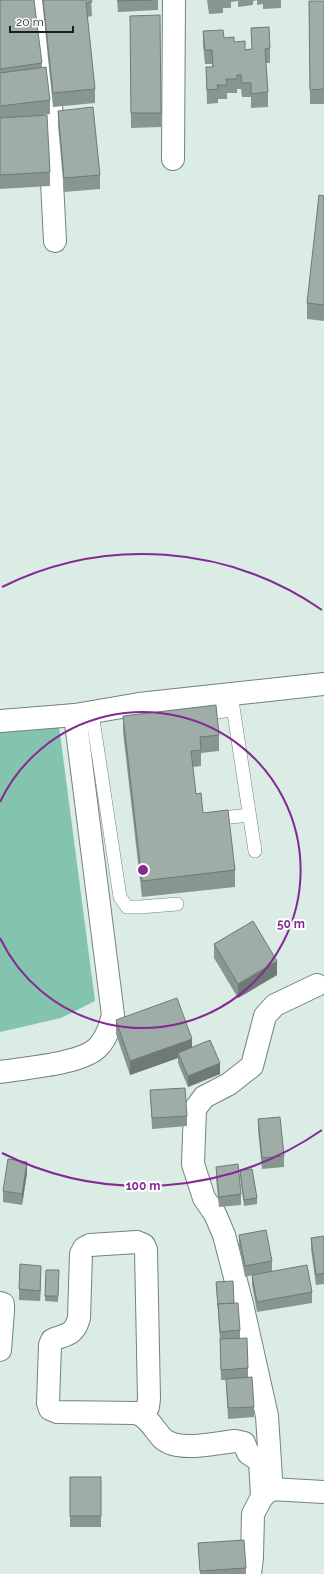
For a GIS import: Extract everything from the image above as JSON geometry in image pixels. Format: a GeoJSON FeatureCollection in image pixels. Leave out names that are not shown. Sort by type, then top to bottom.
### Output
{"type":"FeatureCollection","features":[{"type":"Feature","properties":{"kind":"street"},"geometry":{"type":"LineString","coordinates":[[37,0],[47,65],[57,168],[52,182],[55,240]]}},
{"type":"Feature","properties":{"kind":"street"},"geometry":{"type":"LineString","coordinates":[[173,159],[174,0]]}},
{"type":"Feature","properties":{"kind":"street"},"geometry":{"type":"LineString","coordinates":[[0,721],[84,714],[139,704],[232,702],[324,684]]}},
{"type":"Feature","properties":{"kind":"street"},"geometry":{"type":"LineString","coordinates":[[0,1072],[77,1059],[98,1047],[108,1032],[113,1015],[84,714]]}},
{"type":"Feature","properties":{"kind":"street"},"geometry":{"type":"LineString","coordinates":[[250,1574],[252,1557],[252,1514],[267,1493],[267,1416],[242,1304],[224,1235],[216,1214],[204,1198],[193,1164],[195,1109],[204,1098],[230,1084],[252,1066],[264,1016],[275,1005],[317,985]]}},
{"type":"Feature","properties":{"kind":"street"},"geometry":{"type":"LineString","coordinates":[[142,1414],[148,1407],[149,1399],[146,1250],[144,1245],[137,1242],[90,1245],[84,1248],[81,1254],[79,1318],[76,1327],[70,1334],[52,1340],[50,1345],[48,1403],[50,1409],[57,1412],[142,1414],[162,1438],[169,1443],[187,1446],[235,1440],[244,1443],[248,1453],[260,1461],[267,1493]]}},
{"type":"Feature","properties":{"kind":"street"},"geometry":{"type":"LineString","coordinates":[[0,1303],[3,1304],[4,1311],[0,1350]]}},
{"type":"Feature","properties":{"kind":"street"},"geometry":{"type":"LineString","coordinates":[[267,1493],[324,1492]]}},
{"type":"Feature","properties":{"kind":"lane"},"geometry":{"type":"LineString","coordinates":[[188,715],[232,702],[255,851]]}},
{"type":"Feature","properties":{"kind":"lane"},"geometry":{"type":"LineString","coordinates":[[84,714],[120,897],[127,907],[140,908],[177,904]]}},
{"type":"Feature","properties":{"kind":"lane"},"geometry":{"type":"LineString","coordinates":[[213,818],[249,815]]}},
{"type":"Feature","properties":{"kind":"green space"},"geometry":{"type":"Polygon","coordinates":[[[0,721],[59,726],[95,1001],[61,1018],[0,1032],[0,721]]]}},
{"type":"Feature","properties":{"kind":"building"},"geometry":{"type":"Polygon","coordinates":[[[0,0],[34,0],[42,63],[0,69],[0,0]]]}},
{"type":"Feature","properties":{"kind":"building"},"geometry":{"type":"Polygon","coordinates":[[[43,0],[91,0],[92,2],[86,3],[95,89],[53,93],[43,0]]]}},
{"type":"Feature","properties":{"kind":"building"},"geometry":{"type":"Polygon","coordinates":[[[118,0],[151,0],[118,1],[118,0]]]}},
{"type":"Feature","properties":{"kind":"building"},"geometry":{"type":"Polygon","coordinates":[[[309,1],[324,1],[324,89],[310,90],[309,1]]]}},
{"type":"Feature","properties":{"kind":"building"},"geometry":{"type":"Polygon","coordinates":[[[160,15],[161,113],[131,113],[130,16],[160,15]]]}},
{"type":"Feature","properties":{"kind":"building"},"geometry":{"type":"Polygon","coordinates":[[[269,27],[270,48],[265,49],[268,92],[251,94],[251,83],[242,83],[241,75],[237,75],[237,79],[226,79],[227,85],[217,85],[218,89],[207,90],[206,67],[213,67],[212,50],[205,50],[203,31],[223,30],[224,38],[234,37],[234,42],[245,41],[245,50],[252,49],[251,28],[269,27]]]}},
{"type":"Feature","properties":{"kind":"building"},"geometry":{"type":"Polygon","coordinates":[[[46,67],[50,100],[0,106],[0,73],[46,67]]]}},
{"type":"Feature","properties":{"kind":"building"},"geometry":{"type":"Polygon","coordinates":[[[93,107],[100,175],[64,178],[58,111],[93,107]]]}},
{"type":"Feature","properties":{"kind":"building"},"geometry":{"type":"Polygon","coordinates":[[[47,115],[50,172],[0,175],[0,118],[47,115]]]}},
{"type":"Feature","properties":{"kind":"building"},"geometry":{"type":"Polygon","coordinates":[[[319,195],[324,196],[324,305],[307,303],[319,195]]]}},
{"type":"Feature","properties":{"kind":"building"},"geometry":{"type":"Polygon","coordinates":[[[216,705],[219,735],[200,737],[201,750],[191,751],[196,794],[201,793],[203,813],[228,810],[235,870],[142,881],[123,716],[216,705]]]}},
{"type":"Feature","properties":{"kind":"building"},"geometry":{"type":"Polygon","coordinates":[[[253,921],[277,961],[238,984],[214,944],[253,921]]]}},
{"type":"Feature","properties":{"kind":"building"},"geometry":{"type":"Polygon","coordinates":[[[177,998],[192,1039],[130,1061],[116,1020],[177,998]]]}},
{"type":"Feature","properties":{"kind":"building"},"geometry":{"type":"Polygon","coordinates":[[[210,1040],[220,1063],[188,1076],[178,1053],[210,1040]]]}},
{"type":"Feature","properties":{"kind":"building"},"geometry":{"type":"Polygon","coordinates":[[[185,1088],[187,1116],[152,1118],[150,1090],[185,1088]]]}},
{"type":"Feature","properties":{"kind":"building"},"geometry":{"type":"Polygon","coordinates":[[[280,1117],[284,1156],[262,1158],[258,1119],[280,1117]]]}},
{"type":"Feature","properties":{"kind":"building"},"geometry":{"type":"Polygon","coordinates":[[[8,1159],[27,1162],[22,1194],[3,1191],[8,1159]]]}},
{"type":"Feature","properties":{"kind":"building"},"geometry":{"type":"Polygon","coordinates":[[[238,1164],[241,1194],[219,1197],[216,1167],[238,1164]]]}},
{"type":"Feature","properties":{"kind":"building"},"geometry":{"type":"Polygon","coordinates":[[[252,1169],[257,1198],[244,1200],[240,1170],[252,1169]]]}},
{"type":"Feature","properties":{"kind":"building"},"geometry":{"type":"Polygon","coordinates":[[[266,1230],[272,1261],[245,1266],[239,1235],[266,1230]]]}},
{"type":"Feature","properties":{"kind":"building"},"geometry":{"type":"Polygon","coordinates":[[[324,1236],[324,1273],[316,1275],[311,1238],[324,1236]]]}},
{"type":"Feature","properties":{"kind":"building"},"geometry":{"type":"Polygon","coordinates":[[[20,1264],[41,1266],[40,1291],[19,1289],[20,1264]]]}},
{"type":"Feature","properties":{"kind":"building"},"geometry":{"type":"Polygon","coordinates":[[[307,1265],[312,1292],[257,1302],[252,1275],[307,1265]]]}},
{"type":"Feature","properties":{"kind":"building"},"geometry":{"type":"Polygon","coordinates":[[[46,1270],[59,1270],[58,1296],[45,1296],[46,1270]]]}},
{"type":"Feature","properties":{"kind":"building"},"geometry":{"type":"Polygon","coordinates":[[[233,1281],[234,1303],[218,1304],[218,1306],[216,1282],[233,1281]]]}},
{"type":"Feature","properties":{"kind":"building"},"geometry":{"type":"Polygon","coordinates":[[[238,1303],[240,1330],[220,1332],[218,1304],[238,1303]]]}},
{"type":"Feature","properties":{"kind":"building"},"geometry":{"type":"Polygon","coordinates":[[[247,1338],[248,1368],[221,1370],[220,1339],[247,1338]]]}},
{"type":"Feature","properties":{"kind":"building"},"geometry":{"type":"Polygon","coordinates":[[[252,1377],[254,1407],[228,1408],[226,1379],[252,1377]]]}},
{"type":"Feature","properties":{"kind":"building"},"geometry":{"type":"Polygon","coordinates":[[[70,1477],[101,1477],[101,1516],[70,1516],[70,1477]]]}},
{"type":"Feature","properties":{"kind":"building"},"geometry":{"type":"Polygon","coordinates":[[[244,1540],[246,1568],[200,1571],[198,1543],[244,1540]]]}}]}
